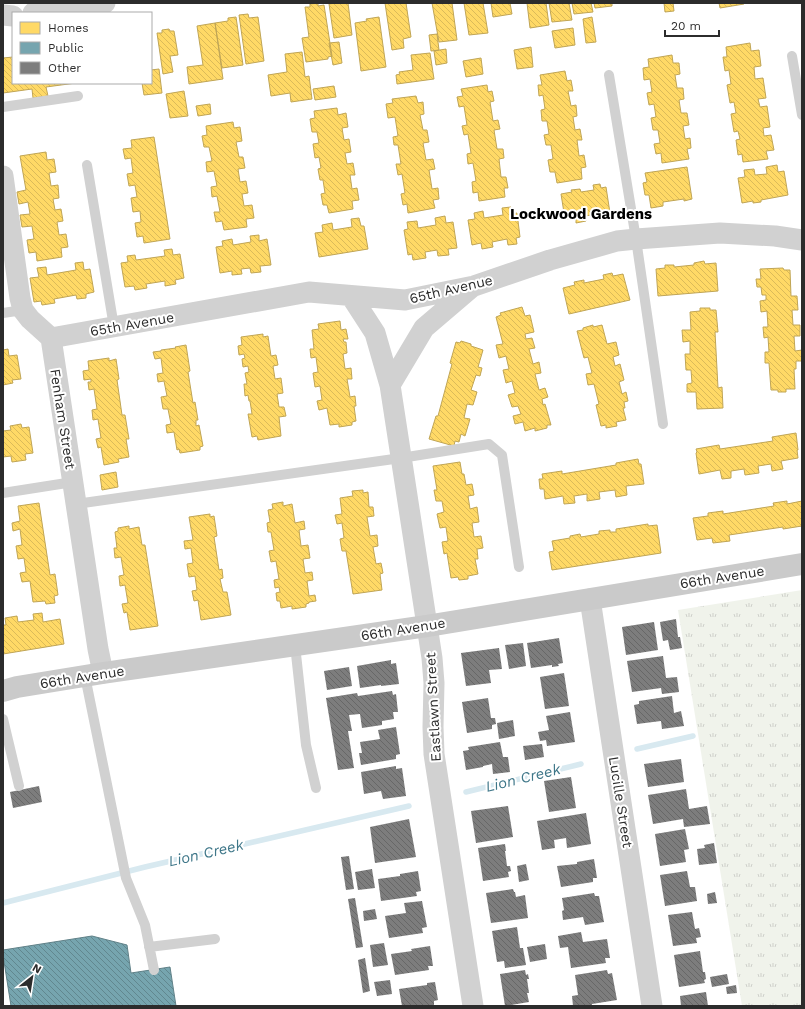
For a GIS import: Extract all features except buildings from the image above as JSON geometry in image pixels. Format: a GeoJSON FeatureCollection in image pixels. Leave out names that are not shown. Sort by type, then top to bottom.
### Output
{"type":"FeatureCollection","features":[{"type":"Feature","properties":{"kind":"street"},"geometry":{"type":"LineString","coordinates":[[40,12],[105,3]]}},
{"type":"Feature","properties":{"kind":"street"},"geometry":{"type":"LineString","coordinates":[[3,176],[20,298],[13,311],[30,319],[51,338]]}},
{"type":"Feature","properties":{"kind":"street","name":"65th Avenue"},"geometry":{"type":"LineString","coordinates":[[51,338],[309,292],[405,300],[474,286],[550,260],[617,241],[636,238],[720,233],[775,236],[802,240]]}},
{"type":"Feature","properties":{"kind":"street"},"geometry":{"type":"LineString","coordinates":[[390,385],[424,328],[474,286]]}},
{"type":"Feature","properties":{"kind":"street","name":"Eastlawn Street"},"geometry":{"type":"LineString","coordinates":[[351,296],[375,333],[390,385],[432,658],[434,683],[434,754],[473,1006]]}},
{"type":"Feature","properties":{"kind":"street","name":"Fenham Street"},"geometry":{"type":"LineString","coordinates":[[51,338],[98,649],[94,674]]}},
{"type":"Feature","properties":{"kind":"street","name":"66th Avenue"},"geometry":{"type":"LineString","coordinates":[[3,691],[17,687],[94,674],[427,626],[802,564]]}},
{"type":"Feature","properties":{"kind":"street","name":"Lucille Street"},"geometry":{"type":"LineString","coordinates":[[590,599],[652,1006]]}},
{"type":"Feature","properties":{"kind":"lane"},"geometry":{"type":"LineString","coordinates":[[792,56],[802,115]]}},
{"type":"Feature","properties":{"kind":"lane"},"geometry":{"type":"LineString","coordinates":[[609,75],[636,238],[664,424]]}},
{"type":"Feature","properties":{"kind":"lane"},"geometry":{"type":"LineString","coordinates":[[3,107],[78,96]]}},
{"type":"Feature","properties":{"kind":"lane"},"geometry":{"type":"LineString","coordinates":[[87,165],[114,327]]}},
{"type":"Feature","properties":{"kind":"lane"},"geometry":{"type":"LineString","coordinates":[[76,504],[490,444],[502,455],[519,567]]}},
{"type":"Feature","properties":{"kind":"lane"},"geometry":{"type":"LineString","coordinates":[[3,493],[73,482]]}},
{"type":"Feature","properties":{"kind":"lane"},"geometry":{"type":"LineString","coordinates":[[295,645],[306,745],[316,788]]}},
{"type":"Feature","properties":{"kind":"lane"},"geometry":{"type":"LineString","coordinates":[[94,674],[122,861],[126,878],[145,925],[154,970]]}},
{"type":"Feature","properties":{"kind":"lane"},"geometry":{"type":"LineString","coordinates":[[3,719],[19,786]]}},
{"type":"Feature","properties":{"kind":"lane"},"geometry":{"type":"LineString","coordinates":[[149,947],[214,939]]}},
{"type":"Feature","properties":{"kind":"green space"},"geometry":{"type":"Polygon","coordinates":[[[802,590],[802,1006],[742,1006],[678,610],[802,590]]]}},
{"type":"Feature","properties":{"kind":"waterway","name":"Lion Creek"},"geometry":{"type":"LineString","coordinates":[[637,749],[693,736]]}},
{"type":"Feature","properties":{"kind":"waterway","name":"Lion Creek"},"geometry":{"type":"LineString","coordinates":[[466,792],[581,764]]}},
{"type":"Feature","properties":{"kind":"waterway","name":"Lion Creek"},"geometry":{"type":"LineString","coordinates":[[3,903],[145,867],[409,806]]}},
{"type":"Feature","properties":{"kind":"district","name":"Lockwood Gardens"},"geometry":{"type":"Point","coordinates":[581,214]}}]}
